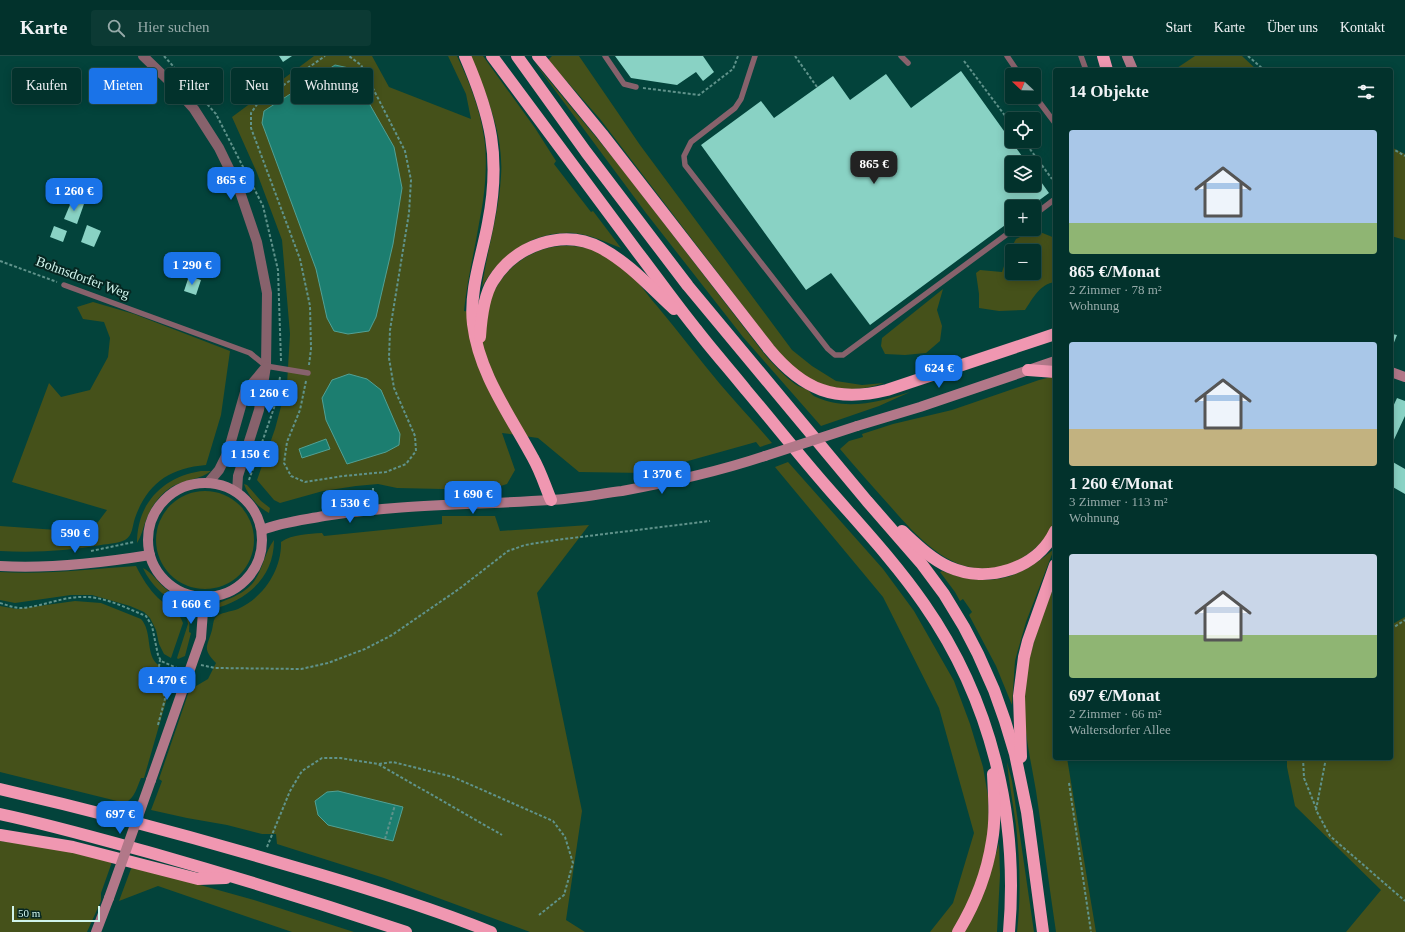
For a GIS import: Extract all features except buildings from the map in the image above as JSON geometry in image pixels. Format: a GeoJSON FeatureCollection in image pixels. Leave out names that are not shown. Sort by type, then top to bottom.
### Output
{"type":"FeatureCollection","features":[{"type":"Feature","properties":{"kind":"highway"},"geometry":{"type":"LineString","coordinates":[[465,56],[482,100],[490,127],[494,152],[494,183],[473,300],[473,324],[488,378],[534,459],[551,500]]}},
{"type":"Feature","properties":{"kind":"highway"},"geometry":{"type":"LineString","coordinates":[[492,56],[696,330],[925,604],[960,664],[987,728],[1002,785],[1011,850],[1012,886],[1009,932]]}},
{"type":"Feature","properties":{"kind":"highway"},"geometry":{"type":"LineString","coordinates":[[517,56],[586,152],[688,286],[921,562],[944,594],[964,627],[998,699],[1015,754],[1027,812],[1043,932]]}},
{"type":"Feature","properties":{"kind":"highway"},"geometry":{"type":"LineString","coordinates":[[538,56],[602,134],[781,364],[810,386],[824,391],[840,394],[872,394],[1053,335]]}},
{"type":"Feature","properties":{"kind":"highway"},"geometry":{"type":"LineString","coordinates":[[1103,56],[1106,68]]}},
{"type":"Feature","properties":{"kind":"highway"},"geometry":{"type":"LineString","coordinates":[[479,350],[484,305],[492,282],[503,267],[516,255],[534,246],[556,239],[572,239],[591,243],[622,261],[696,330]]}},
{"type":"Feature","properties":{"kind":"highway"},"geometry":{"type":"LineString","coordinates":[[1028,370],[1053,372]]}},
{"type":"Feature","properties":{"kind":"highway"},"geometry":{"type":"LineString","coordinates":[[868,501],[923,550],[938,561],[949,567],[971,573],[1006,571],[1019,566],[1032,559],[1042,550],[1053,535]]}},
{"type":"Feature","properties":{"kind":"highway"},"geometry":{"type":"LineString","coordinates":[[1021,786],[1019,696],[1021,676],[1028,641],[1053,571]]}},
{"type":"Feature","properties":{"kind":"highway"},"geometry":{"type":"LineString","coordinates":[[958,932],[979,891],[993,840],[995,809],[992,746]]}},
{"type":"Feature","properties":{"kind":"highway"},"geometry":{"type":"LineString","coordinates":[[0,789],[128,820],[263,858],[408,902],[491,932]]}},
{"type":"Feature","properties":{"kind":"highway"},"geometry":{"type":"LineString","coordinates":[[0,814],[100,838],[240,878],[406,932]]}},
{"type":"Feature","properties":{"kind":"highway"},"geometry":{"type":"LineString","coordinates":[[0,835],[73,847],[198,879],[240,878]]}},
{"type":"Feature","properties":{"kind":"street"},"geometry":{"type":"LineString","coordinates":[[143,56],[167,79],[194,109],[219,148],[239,189],[257,242],[267,293],[266,366],[259,410],[238,476],[237,492]]}},
{"type":"Feature","properties":{"kind":"street"},"geometry":{"type":"LineString","coordinates":[[1107,56],[1113,68]]}},
{"type":"Feature","properties":{"kind":"street"},"geometry":{"type":"LineString","coordinates":[[1127,56],[1132,68]]}},
{"type":"Feature","properties":{"kind":"street"},"geometry":{"type":"LineString","coordinates":[[262,530],[282,523],[359,511],[413,506],[551,500],[595,495],[661,484],[706,474],[765,456],[920,407],[1053,362]]}},
{"type":"Feature","properties":{"kind":"street"},"geometry":{"type":"LineString","coordinates":[[208,483],[219,470],[228,452],[245,392],[266,366]]}},
{"type":"Feature","properties":{"kind":"street"},"geometry":{"type":"LineString","coordinates":[[1393,373],[1405,377]]}},
{"type":"Feature","properties":{"kind":"street"},"geometry":{"type":"LineString","coordinates":[[208,483],[228,487],[237,492],[253,508],[259,519],[262,530],[263,542],[261,555],[256,567],[249,577],[240,586],[229,592],[204,598],[180,592],[170,586],[154,567],[148,543],[152,519],[161,504],[174,492],[184,487],[196,484],[208,483]]}},
{"type":"Feature","properties":{"kind":"street"},"geometry":{"type":"LineString","coordinates":[[0,566],[75,565],[150,555]]}},
{"type":"Feature","properties":{"kind":"street"},"geometry":{"type":"LineString","coordinates":[[96,932],[201,638],[204,598]]}},
{"type":"Feature","properties":{"kind":"lane"},"geometry":{"type":"LineString","coordinates":[[605,56],[624,84],[636,87]]}},
{"type":"Feature","properties":{"kind":"lane"},"geometry":{"type":"LineString","coordinates":[[755,56],[741,99],[735,108],[691,142],[684,156],[685,165],[835,356],[843,355],[1005,236]]}},
{"type":"Feature","properties":{"kind":"lane"},"geometry":{"type":"LineString","coordinates":[[901,56],[908,63]]}},
{"type":"Feature","properties":{"kind":"lane"},"geometry":{"type":"LineString","coordinates":[[1007,56],[1015,68]]}},
{"type":"Feature","properties":{"kind":"lane"},"geometry":{"type":"LineString","coordinates":[[1081,56],[1085,68]]}},
{"type":"Feature","properties":{"kind":"lane"},"geometry":{"type":"LineString","coordinates":[[1041,104],[1053,120]]}},
{"type":"Feature","properties":{"kind":"lane"},"geometry":{"type":"LineString","coordinates":[[1041,210],[1053,201]]}},
{"type":"Feature","properties":{"kind":"lane","name":"Bohnsdorfer Weg"},"geometry":{"type":"LineString","coordinates":[[64,285],[250,353],[266,366]]}},
{"type":"Feature","properties":{"kind":"lane"},"geometry":{"type":"LineString","coordinates":[[266,366],[308,372]]}},
{"type":"Feature","properties":{"kind":"path"},"geometry":{"type":"LineString","coordinates":[[325,56],[258,103],[251,113],[251,128],[300,259],[310,306],[311,349],[308,372],[300,410],[286,442],[284,463],[291,476],[305,482],[343,476],[386,472],[406,464],[416,451],[415,436],[394,388],[389,358],[390,330],[409,214],[411,180],[405,151],[361,65],[349,56]]}},
{"type":"Feature","properties":{"kind":"path"},"geometry":{"type":"LineString","coordinates":[[636,87],[699,95],[733,69],[738,56]]}},
{"type":"Feature","properties":{"kind":"path"},"geometry":{"type":"LineString","coordinates":[[796,56],[817,87]]}},
{"type":"Feature","properties":{"kind":"path"},"geometry":{"type":"LineString","coordinates":[[1248,56],[1262,68]]}},
{"type":"Feature","properties":{"kind":"path"},"geometry":{"type":"LineString","coordinates":[[964,61],[1005,115]]}},
{"type":"Feature","properties":{"kind":"path"},"geometry":{"type":"LineString","coordinates":[[1029,148],[1052,179]]}},
{"type":"Feature","properties":{"kind":"path"},"geometry":{"type":"LineString","coordinates":[[1393,149],[1405,156]]}},
{"type":"Feature","properties":{"kind":"path","name":"Bohnsdorfer Weg"},"geometry":{"type":"LineString","coordinates":[[0,261],[64,285]]}},
{"type":"Feature","properties":{"kind":"path"},"geometry":{"type":"LineString","coordinates":[[373,488],[373,496]]}},
{"type":"Feature","properties":{"kind":"path"},"geometry":{"type":"LineString","coordinates":[[331,492],[332,499]]}},
{"type":"Feature","properties":{"kind":"path"},"geometry":{"type":"LineString","coordinates":[[160,659],[163,662],[191,668],[300,669],[328,663],[365,649],[392,635],[459,589],[508,551],[525,545],[556,540],[710,521]]}},
{"type":"Feature","properties":{"kind":"path"},"geometry":{"type":"LineString","coordinates":[[88,552],[134,542]]}},
{"type":"Feature","properties":{"kind":"path"},"geometry":{"type":"LineString","coordinates":[[0,603],[20,608],[82,597],[110,602],[146,616],[152,626],[160,659],[158,673],[165,699],[156,730]]}},
{"type":"Feature","properties":{"kind":"path"},"geometry":{"type":"LineString","coordinates":[[1393,628],[1405,620]]}},
{"type":"Feature","properties":{"kind":"path"},"geometry":{"type":"LineString","coordinates":[[263,858],[290,791],[302,770],[322,758],[340,758],[378,764],[393,762],[453,777],[553,821],[564,837],[573,863],[564,895],[539,915]]}},
{"type":"Feature","properties":{"kind":"path"},"geometry":{"type":"LineString","coordinates":[[1303,760],[1304,778],[1316,810],[1330,836],[1405,901]]}},
{"type":"Feature","properties":{"kind":"path"},"geometry":{"type":"LineString","coordinates":[[1316,810],[1326,760]]}},
{"type":"Feature","properties":{"kind":"path"},"geometry":{"type":"LineString","coordinates":[[378,764],[502,834]]}},
{"type":"Feature","properties":{"kind":"path"},"geometry":{"type":"LineString","coordinates":[[1069,783],[1091,932]]}},
{"type":"Feature","properties":{"kind":"path"},"geometry":{"type":"LineString","coordinates":[[385,839],[395,805]]}},
{"type":"Feature","properties":{"kind":"shaded area"},"geometry":{"type":"Polygon","coordinates":[[[314,56],[372,56],[389,87],[471,119],[466,94],[448,56],[457,56],[470,85],[477,106],[482,127],[486,156],[483,199],[464,311],[487,315],[491,297],[504,276],[509,270],[527,256],[543,249],[562,246],[591,249],[609,257],[623,266],[720,384],[772,443],[760,447],[756,442],[645,473],[579,472],[538,438],[502,433],[515,470],[507,484],[488,490],[397,488],[378,484],[323,491],[280,503],[274,500],[257,480],[275,429],[287,384],[290,334],[282,240],[257,173],[232,117],[249,104],[283,104],[283,79],[291,73],[291,104],[373,104],[373,68],[298,68],[314,56]]]}},
{"type":"Feature","properties":{"kind":"shaded area"},"geometry":{"type":"Polygon","coordinates":[[[470,56],[483,56],[535,128],[556,161],[554,164],[621,248],[586,235],[574,233],[560,233],[546,236],[532,240],[520,246],[498,264],[482,287],[498,204],[501,160],[500,145],[493,114],[470,56]]]}},
{"type":"Feature","properties":{"kind":"shaded area"},"geometry":{"type":"Polygon","coordinates":[[[552,56],[579,56],[640,145],[792,350],[812,366],[836,381],[862,385],[884,383],[859,389],[833,387],[813,381],[789,366],[600,119],[548,60],[552,56]]]}},
{"type":"Feature","properties":{"kind":"shaded area"},"geometry":{"type":"Polygon","coordinates":[[[1195,56],[1242,56],[1255,68],[1177,68],[1195,56]]]}},
{"type":"Feature","properties":{"kind":"shaded area"},"geometry":{"type":"Polygon","coordinates":[[[534,62],[619,165],[766,356],[787,378],[809,391],[815,397],[839,404],[863,404],[875,402],[910,392],[879,406],[821,426],[743,337],[646,213],[534,62]]]}},
{"type":"Feature","properties":{"kind":"shaded area"},"geometry":{"type":"Polygon","coordinates":[[[335,65],[349,68],[330,68],[335,65]]]}},
{"type":"Feature","properties":{"kind":"shaded area"},"geometry":{"type":"Polygon","coordinates":[[[291,94],[291,104],[370,104],[394,147],[402,188],[393,244],[376,317],[369,331],[348,334],[334,331],[327,318],[316,269],[262,123],[264,111],[275,104],[283,104],[283,99],[291,94]]]}},
{"type":"Feature","properties":{"kind":"shaded area"},"geometry":{"type":"Polygon","coordinates":[[[1393,148],[1405,154],[1405,240],[1393,237],[1393,148]]]}},
{"type":"Feature","properties":{"kind":"shaded area"},"geometry":{"type":"Polygon","coordinates":[[[1041,232],[1053,237],[1053,282],[1041,289],[1034,296],[1025,310],[999,311],[979,308],[976,273],[980,270],[1002,272],[1005,263],[1005,280],[1041,280],[1041,244],[1013,244],[1016,239],[1022,236],[1041,236],[1041,232]]]}},
{"type":"Feature","properties":{"kind":"shaded area"},"geometry":{"type":"Polygon","coordinates":[[[943,289],[937,310],[942,326],[940,341],[926,353],[905,355],[885,354],[881,346],[882,338],[943,289]]]}},
{"type":"Feature","properties":{"kind":"shaded area"},"geometry":{"type":"Polygon","coordinates":[[[93,302],[134,314],[230,351],[221,415],[206,465],[181,470],[170,474],[153,487],[140,506],[130,536],[123,541],[63,550],[38,552],[0,551],[0,526],[71,531],[95,526],[107,510],[12,482],[49,383],[61,397],[90,390],[108,357],[110,338],[104,322],[83,319],[77,307],[93,302]]]}},
{"type":"Feature","properties":{"kind":"shaded area"},"geometry":{"type":"Polygon","coordinates":[[[349,374],[367,379],[381,390],[400,434],[399,445],[386,452],[347,464],[326,420],[322,398],[332,380],[349,374]]]}},
{"type":"Feature","properties":{"kind":"shaded area"},"geometry":{"type":"Polygon","coordinates":[[[1053,376],[1053,526],[1047,535],[1032,551],[1012,563],[993,568],[975,568],[958,564],[943,556],[928,545],[902,520],[840,449],[849,441],[863,437],[862,434],[893,424],[952,410],[1053,376]]]}},
{"type":"Feature","properties":{"kind":"shaded area"},"geometry":{"type":"Polygon","coordinates":[[[326,439],[330,449],[302,458],[299,449],[326,439]]]}},
{"type":"Feature","properties":{"kind":"shaded area"},"geometry":{"type":"Polygon","coordinates":[[[788,462],[883,569],[914,611],[954,681],[970,724],[983,767],[988,796],[989,827],[983,866],[975,889],[952,932],[930,932],[953,903],[974,833],[939,708],[883,597],[775,467],[788,462]]]}},
{"type":"Feature","properties":{"kind":"shaded area"},"geometry":{"type":"Polygon","coordinates":[[[201,471],[211,471],[203,476],[173,486],[161,496],[148,515],[137,543],[138,529],[142,516],[147,504],[155,494],[175,479],[187,474],[201,471]]]}},
{"type":"Feature","properties":{"kind":"shaded area"},"geometry":{"type":"Polygon","coordinates":[[[244,484],[247,485],[261,501],[270,508],[269,513],[254,501],[244,484]]]}},
{"type":"Feature","properties":{"kind":"shaded area"},"geometry":{"type":"Polygon","coordinates":[[[205,491],[224,495],[240,505],[250,521],[254,540],[250,559],[240,575],[224,585],[205,589],[186,585],[170,575],[160,559],[156,540],[160,521],[170,505],[186,495],[205,491]]]}},
{"type":"Feature","properties":{"kind":"shaded area"},"geometry":{"type":"Polygon","coordinates":[[[442,516],[495,516],[500,531],[589,525],[537,593],[582,811],[566,920],[585,932],[530,932],[384,878],[277,844],[276,834],[262,834],[227,825],[151,810],[162,781],[159,779],[189,691],[208,679],[216,663],[207,651],[207,644],[214,619],[220,614],[238,609],[247,604],[263,590],[274,573],[278,563],[281,542],[290,537],[306,534],[322,533],[324,536],[442,524],[442,516]]]}},
{"type":"Feature","properties":{"kind":"shaded area"},"geometry":{"type":"Polygon","coordinates":[[[274,540],[273,554],[264,576],[247,593],[237,600],[213,609],[221,602],[241,593],[252,584],[259,573],[274,540]]]}},
{"type":"Feature","properties":{"kind":"shaded area"},"geometry":{"type":"Polygon","coordinates":[[[1053,550],[1026,622],[1015,661],[1012,705],[996,666],[969,615],[972,612],[963,599],[960,601],[940,572],[942,571],[977,580],[1000,579],[1022,571],[1053,550]]]}},
{"type":"Feature","properties":{"kind":"shaded area"},"geometry":{"type":"Polygon","coordinates":[[[136,566],[152,591],[158,598],[176,611],[183,623],[171,658],[164,654],[159,644],[156,630],[150,618],[144,612],[130,606],[92,595],[71,595],[15,603],[0,600],[0,572],[51,572],[136,566]]]}},
{"type":"Feature","properties":{"kind":"shaded area"},"geometry":{"type":"Polygon","coordinates":[[[143,568],[150,572],[166,589],[183,601],[188,607],[181,605],[161,592],[146,575],[143,568]]]}},
{"type":"Feature","properties":{"kind":"shaded area"},"geometry":{"type":"Polygon","coordinates":[[[1053,587],[1053,760],[1067,760],[1096,932],[1056,932],[1024,710],[1027,670],[1037,631],[1053,587]]]}},
{"type":"Feature","properties":{"kind":"shaded area"},"geometry":{"type":"Polygon","coordinates":[[[75,601],[101,603],[141,619],[147,629],[153,658],[157,664],[167,671],[164,683],[167,698],[144,778],[141,778],[137,789],[131,798],[125,803],[0,772],[0,606],[17,609],[75,601]]]}},
{"type":"Feature","properties":{"kind":"shaded area"},"geometry":{"type":"Polygon","coordinates":[[[186,613],[190,613],[189,632],[191,633],[185,656],[178,659],[177,658],[188,624],[186,613]]]}},
{"type":"Feature","properties":{"kind":"shaded area"},"geometry":{"type":"Polygon","coordinates":[[[1405,617],[1405,932],[1346,932],[1381,890],[1295,806],[1287,760],[1393,760],[1393,624],[1405,617]]]}},
{"type":"Feature","properties":{"kind":"shaded area"},"geometry":{"type":"Polygon","coordinates":[[[1007,762],[1012,781],[1034,932],[1017,932],[1020,879],[1016,825],[1007,762]]]}},
{"type":"Feature","properties":{"kind":"shaded area"},"geometry":{"type":"Polygon","coordinates":[[[338,791],[403,807],[393,841],[328,825],[318,815],[315,801],[327,792],[338,791]]]}},
{"type":"Feature","properties":{"kind":"shaded area"},"geometry":{"type":"Polygon","coordinates":[[[0,841],[59,849],[112,862],[101,893],[101,901],[87,932],[0,932],[0,841]]]}},
{"type":"Feature","properties":{"kind":"shaded area"},"geometry":{"type":"Polygon","coordinates":[[[999,843],[1000,875],[997,932],[963,932],[993,864],[999,843]]]}},
{"type":"Feature","properties":{"kind":"shaded area"},"geometry":{"type":"Polygon","coordinates":[[[132,866],[254,900],[354,932],[292,932],[158,886],[119,901],[132,866]]]}}]}
